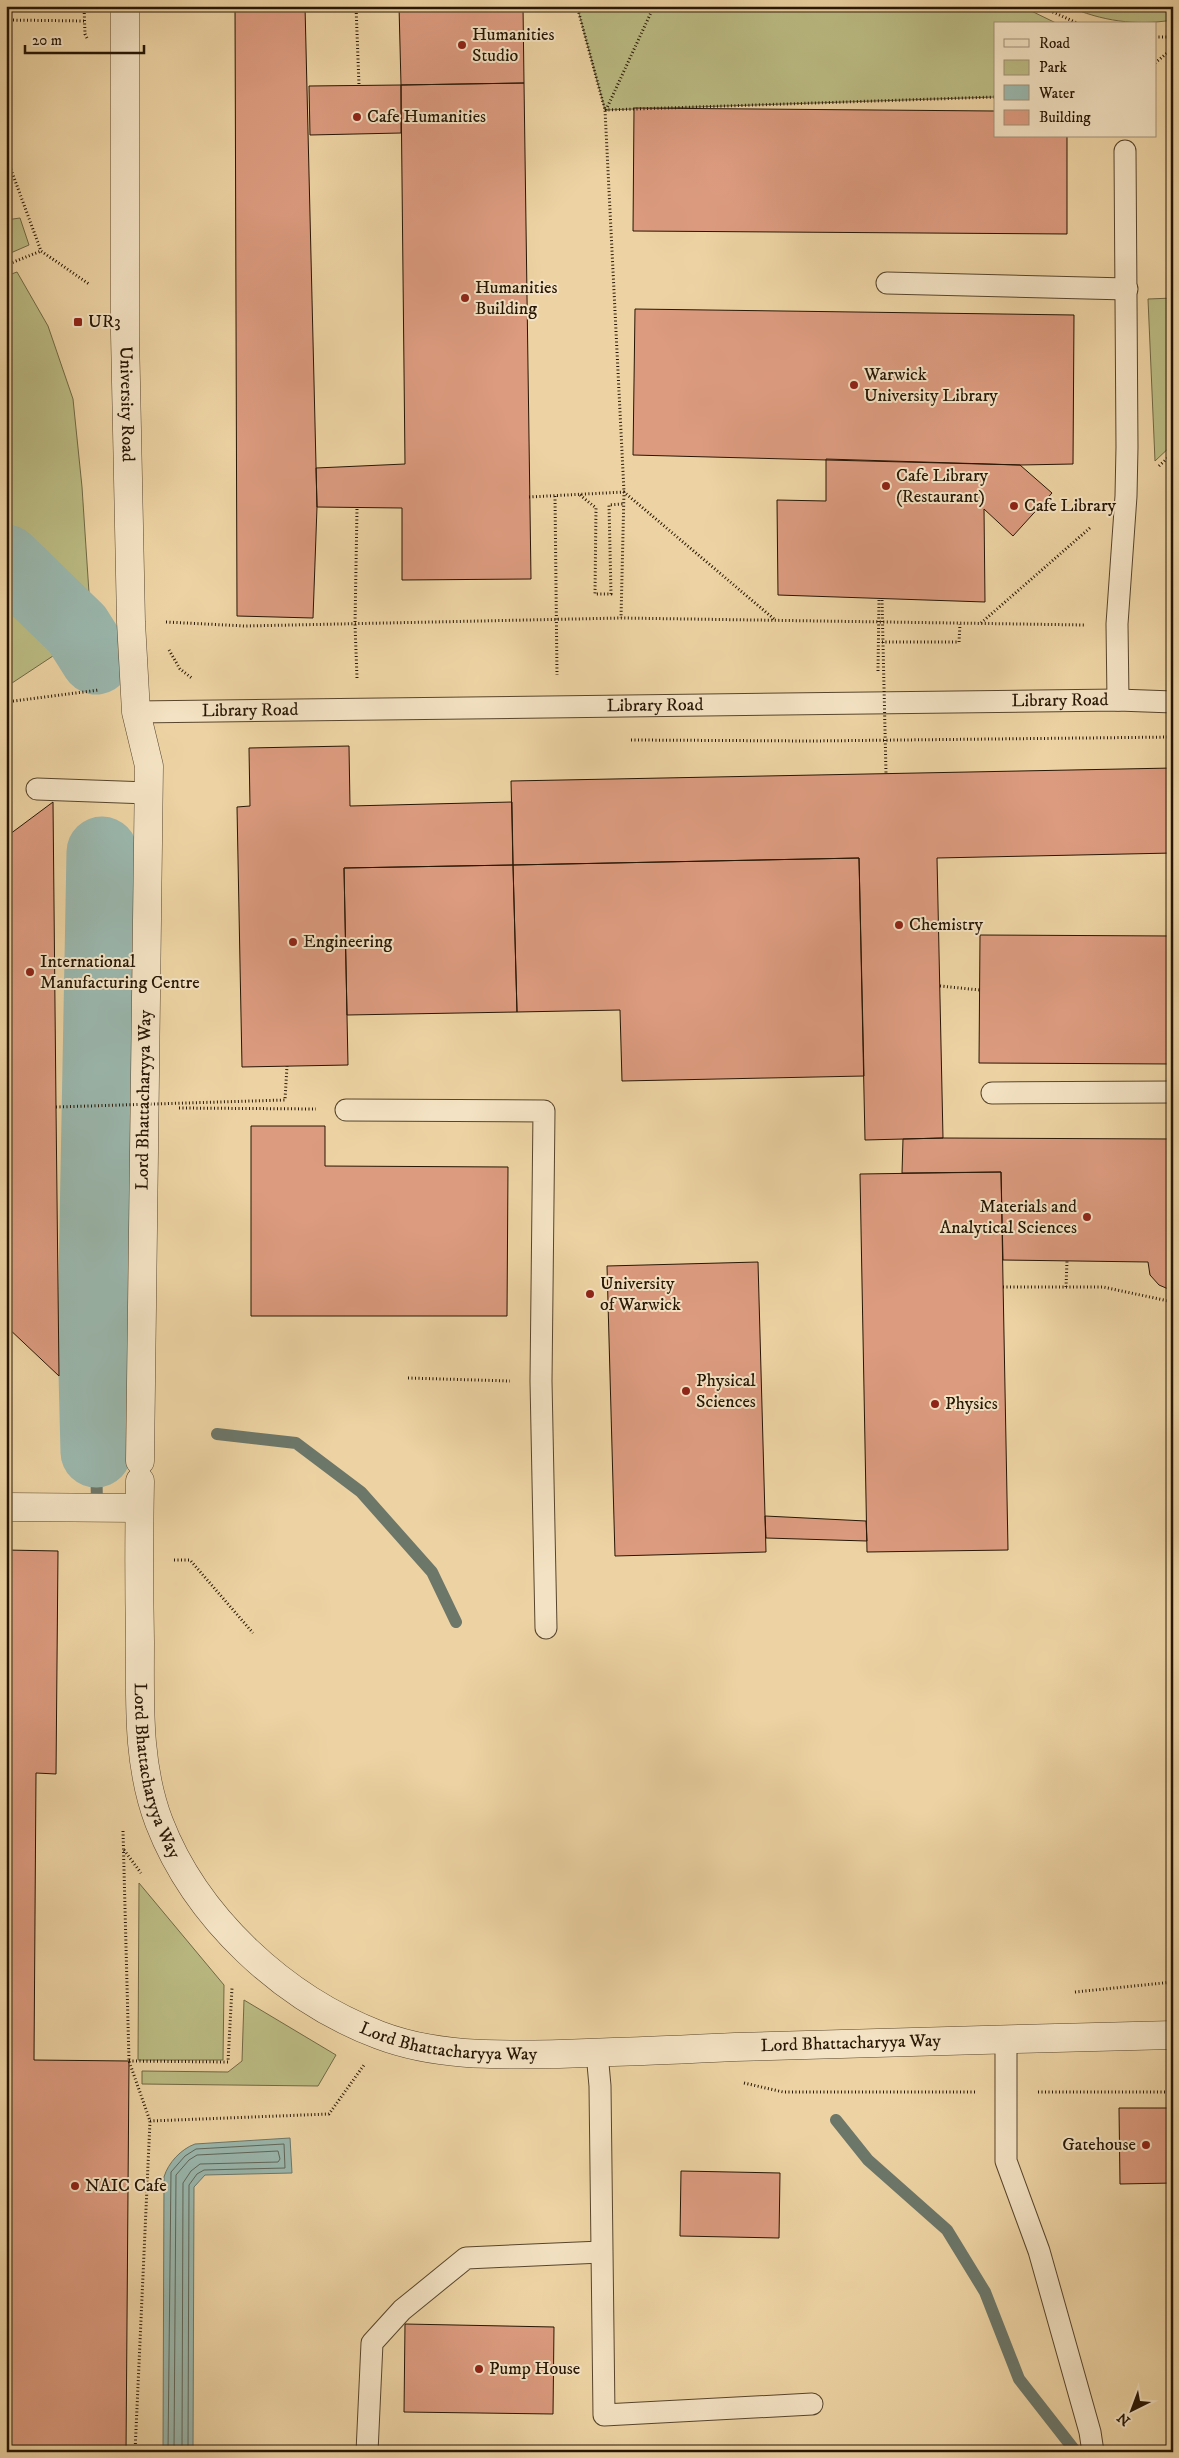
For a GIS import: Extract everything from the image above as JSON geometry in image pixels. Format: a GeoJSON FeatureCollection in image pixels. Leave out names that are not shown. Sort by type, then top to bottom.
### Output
{"type":"FeatureCollection","features":[{"type":"Feature","properties":{"kind":"street","name":"University Road"},"geometry":{"type":"LineString","coordinates":[[125,15],[125,344],[130,622],[136,712]]}},
{"type":"Feature","properties":{"kind":"street","name":"Lord Bhattacharyya Way"},"geometry":{"type":"LineString","coordinates":[[136,712],[149,766],[140,1483],[140,1732],[146,1776],[159,1821],[179,1865],[205,1903],[231,1934],[260,1962],[296,1990],[339,2016],[380,2035],[426,2048],[464,2054],[597,2053],[1173,2035]]}},
{"type":"Feature","properties":{"kind":"street"},"geometry":{"type":"LineString","coordinates":[[6,1507],[140,1483]]}},
{"type":"Feature","properties":{"kind":"lane"},"geometry":{"type":"LineString","coordinates":[[1118,700],[1117,624],[1126,496],[1127,289],[1125,151]]}},
{"type":"Feature","properties":{"kind":"lane"},"geometry":{"type":"LineString","coordinates":[[887,283],[1127,289]]}},
{"type":"Feature","properties":{"kind":"lane","name":"Library Road"},"geometry":{"type":"LineString","coordinates":[[136,712],[1118,700],[1173,702]]}},
{"type":"Feature","properties":{"kind":"lane"},"geometry":{"type":"LineString","coordinates":[[37,789],[148,793]]}},
{"type":"Feature","properties":{"kind":"lane"},"geometry":{"type":"LineString","coordinates":[[992,1093],[1173,1092]]}},
{"type":"Feature","properties":{"kind":"lane"},"geometry":{"type":"LineString","coordinates":[[346,1110],[544,1111],[541,1381],[546,1628]]}},
{"type":"Feature","properties":{"kind":"lane"},"geometry":{"type":"LineString","coordinates":[[1006,2040],[1006,2161],[1039,2251],[1090,2432],[1093,2452]]}},
{"type":"Feature","properties":{"kind":"lane"},"geometry":{"type":"LineString","coordinates":[[597,2053],[600,2086],[604,2416],[812,2404]]}},
{"type":"Feature","properties":{"kind":"lane"},"geometry":{"type":"LineString","coordinates":[[367,2452],[372,2343],[402,2310],[466,2258],[601,2252]]}},
{"type":"Feature","properties":{"kind":"path"},"geometry":{"type":"LineString","coordinates":[[356,6],[360,85]]}},
{"type":"Feature","properties":{"kind":"path"},"geometry":{"type":"LineString","coordinates":[[577,6],[605,110],[624,492],[621,618]]}},
{"type":"Feature","properties":{"kind":"path"},"geometry":{"type":"LineString","coordinates":[[605,110],[654,6]]}},
{"type":"Feature","properties":{"kind":"path"},"geometry":{"type":"LineString","coordinates":[[1040,6],[1075,22]]}},
{"type":"Feature","properties":{"kind":"path"},"geometry":{"type":"LineString","coordinates":[[6,20],[84,21],[125,15]]}},
{"type":"Feature","properties":{"kind":"path"},"geometry":{"type":"LineString","coordinates":[[1156,37],[1173,37]]}},
{"type":"Feature","properties":{"kind":"path"},"geometry":{"type":"LineString","coordinates":[[1156,62],[1173,48]]}},
{"type":"Feature","properties":{"kind":"path"},"geometry":{"type":"LineString","coordinates":[[605,110],[994,97]]}},
{"type":"Feature","properties":{"kind":"path"},"geometry":{"type":"LineString","coordinates":[[6,156],[41,252],[96,289]]}},
{"type":"Feature","properties":{"kind":"path"},"geometry":{"type":"LineString","coordinates":[[6,265],[41,252]]}},
{"type":"Feature","properties":{"kind":"path"},"geometry":{"type":"LineString","coordinates":[[529,497],[624,492],[774,619]]}},
{"type":"Feature","properties":{"kind":"path"},"geometry":{"type":"LineString","coordinates":[[580,494],[596,508],[595,594],[611,594],[609,505],[623,504]]}},
{"type":"Feature","properties":{"kind":"path"},"geometry":{"type":"LineString","coordinates":[[555,496],[557,683]]}},
{"type":"Feature","properties":{"kind":"path"},"geometry":{"type":"LineString","coordinates":[[980,624],[1126,496]]}},
{"type":"Feature","properties":{"kind":"path"},"geometry":{"type":"LineString","coordinates":[[357,509],[355,624],[357,684]]}},
{"type":"Feature","properties":{"kind":"path"},"geometry":{"type":"LineString","coordinates":[[878,675],[880,599],[886,774]]}},
{"type":"Feature","properties":{"kind":"path"},"geometry":{"type":"LineString","coordinates":[[158,622],[245,626],[621,618],[878,620],[960,624],[1075,625]]}},
{"type":"Feature","properties":{"kind":"path"},"geometry":{"type":"LineString","coordinates":[[882,642],[959,642],[960,624]]}},
{"type":"Feature","properties":{"kind":"path"},"geometry":{"type":"LineString","coordinates":[[6,702],[105,690]]}},
{"type":"Feature","properties":{"kind":"path"},"geometry":{"type":"LineString","coordinates":[[940,986],[980,990]]}},
{"type":"Feature","properties":{"kind":"path"},"geometry":{"type":"LineString","coordinates":[[56,1107],[285,1100],[287,1066]]}},
{"type":"Feature","properties":{"kind":"path"},"geometry":{"type":"LineString","coordinates":[[168,1108],[346,1110]]}},
{"type":"Feature","properties":{"kind":"path"},"geometry":{"type":"LineString","coordinates":[[1066,1287],[1067,1261]]}},
{"type":"Feature","properties":{"kind":"path"},"geometry":{"type":"LineString","coordinates":[[1003,1287],[1103,1287],[1173,1302]]}},
{"type":"Feature","properties":{"kind":"path"},"geometry":{"type":"LineString","coordinates":[[408,1378],[541,1381]]}},
{"type":"Feature","properties":{"kind":"path"},"geometry":{"type":"LineString","coordinates":[[171,1560],[190,1560],[253,1633]]}},
{"type":"Feature","properties":{"kind":"path"},"geometry":{"type":"LineString","coordinates":[[1075,1992],[1173,1982]]}},
{"type":"Feature","properties":{"kind":"path"},"geometry":{"type":"LineString","coordinates":[[129,2061],[228,2062],[232,1988]]}},
{"type":"Feature","properties":{"kind":"path"},"geometry":{"type":"LineString","coordinates":[[135,2452],[150,2122],[329,2114],[362,2068],[380,2035]]}},
{"type":"Feature","properties":{"kind":"green space"},"geometry":{"type":"Polygon","coordinates":[[[577,6],[1021,6],[1054,22],[994,22],[994,97],[605,110],[577,6]]]}},
{"type":"Feature","properties":{"kind":"green space"},"geometry":{"type":"Polygon","coordinates":[[[1067,6],[1173,6],[1173,20],[1159,22],[1119,21],[1106,19],[1067,6]]]}},
{"type":"Feature","properties":{"kind":"green space"},"geometry":{"type":"Polygon","coordinates":[[[20,218],[29,245],[6,255],[6,220],[20,218]]]}},
{"type":"Feature","properties":{"kind":"green space"},"geometry":{"type":"Polygon","coordinates":[[[17,272],[48,326],[73,399],[82,487],[90,608],[62,650],[6,687],[6,276],[17,272]]]}},
{"type":"Feature","properties":{"kind":"green space"},"geometry":{"type":"Polygon","coordinates":[[[1173,298],[1173,444],[1155,461],[1148,299],[1173,298]]]}},
{"type":"Feature","properties":{"kind":"green space"},"geometry":{"type":"Polygon","coordinates":[[[139,1883],[224,1985],[223,2060],[138,2060],[139,1883]]]}},
{"type":"Feature","properties":{"kind":"green space"},"geometry":{"type":"Polygon","coordinates":[[[244,2000],[336,2055],[318,2086],[142,2084],[142,2071],[228,2072],[242,2061],[244,2000]]]}},
{"type":"Feature","properties":{"kind":"water"},"geometry":{"type":"Polygon","coordinates":[[[290,2138],[292,2173],[205,2175],[194,2187],[193,2452],[163,2452],[164,2177],[166,2172],[180,2153],[195,2144],[290,2138]]]}},
{"type":"Feature","properties":{"kind":"building"},"geometry":{"type":"Polygon","coordinates":[[[235,6],[305,6],[317,507],[313,618],[237,616],[235,6]]]}},
{"type":"Feature","properties":{"kind":"building","name":"Humanities Studio"},"geometry":{"type":"Polygon","coordinates":[[[399,6],[523,6],[524,83],[401,85],[399,6]]]}},
{"type":"Feature","properties":{"kind":"building","name":"Humanities Building"},"geometry":{"type":"Polygon","coordinates":[[[524,83],[531,579],[402,580],[402,508],[317,507],[316,468],[405,464],[401,85],[524,83]]]}},
{"type":"Feature","properties":{"kind":"building"},"geometry":{"type":"Polygon","coordinates":[[[401,85],[401,133],[310,135],[309,86],[401,85]]]}},
{"type":"Feature","properties":{"kind":"building"},"geometry":{"type":"Polygon","coordinates":[[[634,108],[994,111],[994,138],[1067,138],[1067,234],[633,231],[634,108]]]}},
{"type":"Feature","properties":{"kind":"building","name":"Warwick University Library"},"geometry":{"type":"Polygon","coordinates":[[[635,309],[1074,315],[1073,464],[1020,465],[633,455],[635,309]]]}},
{"type":"Feature","properties":{"kind":"building"},"geometry":{"type":"Polygon","coordinates":[[[826,459],[1020,465],[1052,493],[1013,536],[984,509],[985,602],[778,595],[777,500],[826,501],[826,459]]]}},
{"type":"Feature","properties":{"kind":"building","name":"Engineering"},"geometry":{"type":"Polygon","coordinates":[[[349,746],[350,806],[512,802],[513,865],[344,868],[348,1065],[242,1067],[237,807],[250,806],[249,748],[349,746]]]}},
{"type":"Feature","properties":{"kind":"building","name":"Chemistry"},"geometry":{"type":"Polygon","coordinates":[[[1173,768],[1173,853],[937,858],[943,1138],[865,1140],[859,858],[513,865],[511,781],[1173,768]]]}},
{"type":"Feature","properties":{"kind":"building","name":"International Manufacturing Centre"},"geometry":{"type":"Polygon","coordinates":[[[53,802],[59,1376],[6,1326],[6,837],[53,802]]]}},
{"type":"Feature","properties":{"kind":"building"},"geometry":{"type":"Polygon","coordinates":[[[859,858],[864,1076],[622,1081],[620,1010],[517,1012],[513,865],[859,858]]]}},
{"type":"Feature","properties":{"kind":"building"},"geometry":{"type":"Polygon","coordinates":[[[513,865],[517,1012],[347,1015],[344,868],[513,865]]]}},
{"type":"Feature","properties":{"kind":"building"},"geometry":{"type":"Polygon","coordinates":[[[980,935],[1173,936],[1173,1064],[979,1063],[980,935]]]}},
{"type":"Feature","properties":{"kind":"building"},"geometry":{"type":"Polygon","coordinates":[[[251,1126],[325,1126],[325,1166],[508,1167],[507,1316],[251,1316],[251,1126]]]}},
{"type":"Feature","properties":{"kind":"building","name":"Materials and Analytical Sciences"},"geometry":{"type":"Polygon","coordinates":[[[903,1139],[1173,1139],[1173,1291],[1159,1285],[1150,1275],[1148,1262],[1003,1260],[1001,1172],[902,1173],[903,1139]]]}},
{"type":"Feature","properties":{"kind":"building","name":"Physics"},"geometry":{"type":"Polygon","coordinates":[[[1001,1172],[1008,1550],[867,1552],[860,1174],[1001,1172]]]}},
{"type":"Feature","properties":{"kind":"building","name":"Physical Sciences"},"geometry":{"type":"Polygon","coordinates":[[[758,1262],[766,1552],[615,1556],[607,1266],[758,1262]]]}},
{"type":"Feature","properties":{"kind":"building"},"geometry":{"type":"Polygon","coordinates":[[[765,1516],[866,1521],[867,1541],[766,1538],[765,1516]]]}},
{"type":"Feature","properties":{"kind":"building"},"geometry":{"type":"Polygon","coordinates":[[[6,1550],[58,1551],[56,1774],[36,1773],[34,2060],[129,2061],[126,2452],[6,2452],[6,1550]]]}},
{"type":"Feature","properties":{"kind":"building","name":"Gatehouse"},"geometry":{"type":"Polygon","coordinates":[[[1119,2108],[1173,2108],[1173,2183],[1120,2184],[1119,2108]]]}},
{"type":"Feature","properties":{"kind":"building"},"geometry":{"type":"Polygon","coordinates":[[[681,2171],[780,2173],[779,2238],[680,2236],[681,2171]]]}},
{"type":"Feature","properties":{"kind":"building","name":"Pump House"},"geometry":{"type":"Polygon","coordinates":[[[405,2324],[554,2327],[553,2414],[404,2412],[405,2324]]]}},
{"type":"Feature","properties":{"kind":"waterway"},"geometry":{"type":"LineString","coordinates":[[6,560],[77,629],[96,659]]}},
{"type":"Feature","properties":{"kind":"waterway"},"geometry":{"type":"LineString","coordinates":[[96,1452],[93,1333],[102,852]]}},
{"type":"Feature","properties":{"kind":"waterway"},"geometry":{"type":"LineString","coordinates":[[217,1434],[296,1443],[361,1492],[432,1572],[456,1622]]}},
{"type":"Feature","properties":{"kind":"waterway"},"geometry":{"type":"LineString","coordinates":[[96,1452],[97,1506]]}},
{"type":"Feature","properties":{"kind":"waterway"},"geometry":{"type":"LineString","coordinates":[[836,2120],[868,2160],[947,2230],[985,2292],[1019,2379],[1076,2452]]}},
{"type":"Feature","properties":{"kind":"place","name":"Humanities Studio"},"geometry":{"type":"Point","coordinates":[462,45]}},
{"type":"Feature","properties":{"kind":"place","name":"Cafe Humanities"},"geometry":{"type":"Point","coordinates":[357,117]}},
{"type":"Feature","properties":{"kind":"place","name":"Humanities Building"},"geometry":{"type":"Point","coordinates":[465,298]}},
{"type":"Feature","properties":{"kind":"place","name":"UR3"},"geometry":{"type":"Point","coordinates":[78,322]}},
{"type":"Feature","properties":{"kind":"place","name":"Warwick University Library"},"geometry":{"type":"Point","coordinates":[854,385]}},
{"type":"Feature","properties":{"kind":"place","name":"Cafe Library (Restaurant)"},"geometry":{"type":"Point","coordinates":[886,486]}},
{"type":"Feature","properties":{"kind":"place","name":"Cafe Library"},"geometry":{"type":"Point","coordinates":[1014,506]}},
{"type":"Feature","properties":{"kind":"place","name":"Chemistry"},"geometry":{"type":"Point","coordinates":[899,925]}},
{"type":"Feature","properties":{"kind":"place","name":"Engineering"},"geometry":{"type":"Point","coordinates":[293,942]}},
{"type":"Feature","properties":{"kind":"place","name":"International Manufacturing Centre"},"geometry":{"type":"Point","coordinates":[30,972]}},
{"type":"Feature","properties":{"kind":"place","name":"Materials and Analytical Sciences"},"geometry":{"type":"Point","coordinates":[1087,1217]}},
{"type":"Feature","properties":{"kind":"place","name":"University of Warwick"},"geometry":{"type":"Point","coordinates":[590,1294]}},
{"type":"Feature","properties":{"kind":"place","name":"Physical Sciences"},"geometry":{"type":"Point","coordinates":[686,1391]}},
{"type":"Feature","properties":{"kind":"place","name":"Physics"},"geometry":{"type":"Point","coordinates":[935,1404]}},
{"type":"Feature","properties":{"kind":"place","name":"Gatehouse"},"geometry":{"type":"Point","coordinates":[1146,2145]}},
{"type":"Feature","properties":{"kind":"place","name":"NAIC Cafe"},"geometry":{"type":"Point","coordinates":[75,2186]}},
{"type":"Feature","properties":{"kind":"place","name":"Pump House"},"geometry":{"type":"Point","coordinates":[479,2369]}}]}
